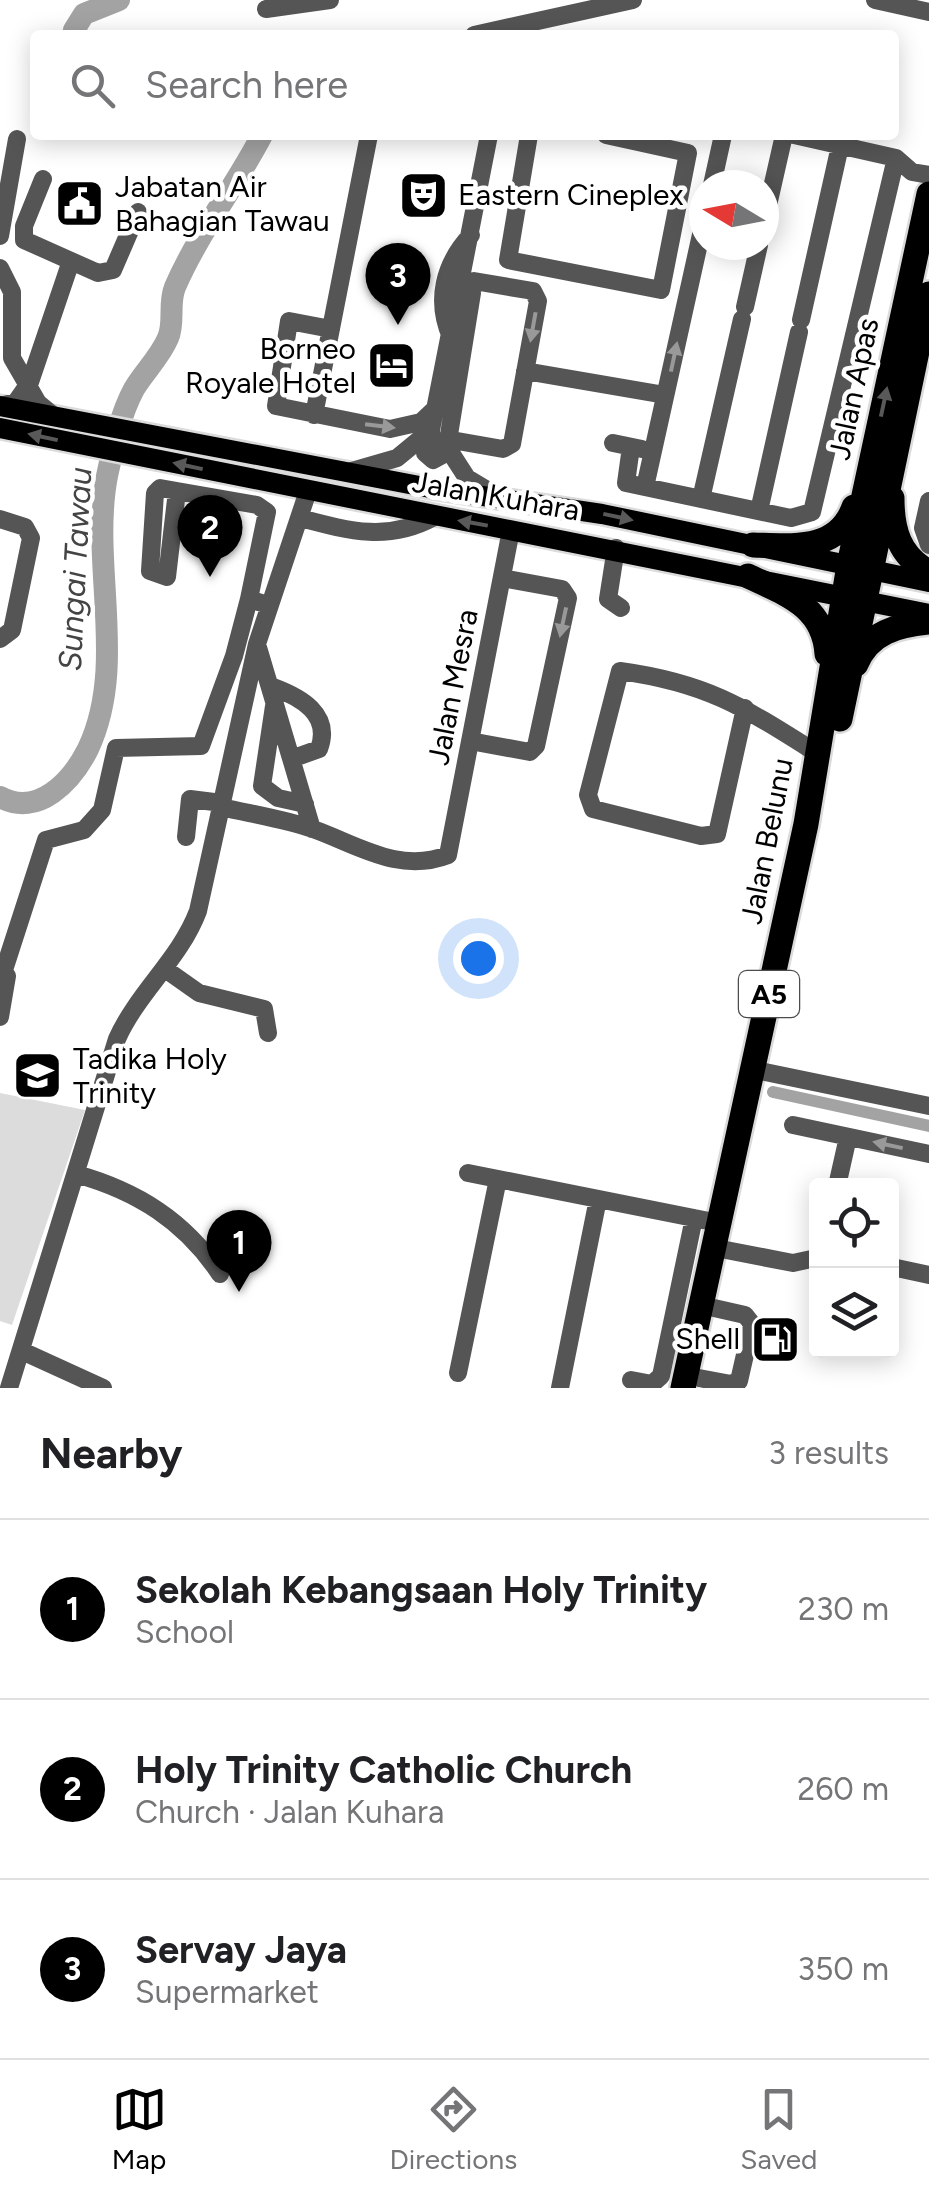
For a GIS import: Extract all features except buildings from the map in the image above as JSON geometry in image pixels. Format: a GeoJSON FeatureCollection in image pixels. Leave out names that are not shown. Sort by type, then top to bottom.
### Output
{"type":"FeatureCollection","features":[{"type":"Feature","properties":{"kind":"highway","name":"Jalan Apas"},"geometry":{"type":"LineString","coordinates":[[853,600],[929,194]]}},
{"type":"Feature","properties":{"kind":"highway","name":"Jalan Apas"},"geometry":{"type":"LineString","coordinates":[[883,456],[929,294]]}},
{"type":"Feature","properties":{"kind":"highway"},"geometry":{"type":"LineString","coordinates":[[753,545],[816,544],[842,530],[883,456]]}},
{"type":"Feature","properties":{"kind":"highway"},"geometry":{"type":"LineString","coordinates":[[883,456],[898,541],[906,555],[929,572]]}},
{"type":"Feature","properties":{"kind":"highway"},"geometry":{"type":"LineString","coordinates":[[748,576],[812,611],[823,627],[837,691]]}},
{"type":"Feature","properties":{"kind":"highway","name":"Jalan Belunu"},"geometry":{"type":"LineString","coordinates":[[693,1385],[714,1308],[764,1072],[853,600]]}},
{"type":"Feature","properties":{"kind":"highway"},"geometry":{"type":"LineString","coordinates":[[837,691],[871,640],[890,629],[929,622]]}},
{"type":"Feature","properties":{"kind":"highway","name":"Jalan Belunu"},"geometry":{"type":"LineString","coordinates":[[693,1385],[706,1220],[818,754],[837,691]]}},
{"type":"Feature","properties":{"kind":"main road"},"geometry":{"type":"LineString","coordinates":[[0,406],[55,416]]}},
{"type":"Feature","properties":{"kind":"main road","name":"Jalan Kuhara"},"geometry":{"type":"LineString","coordinates":[[55,416],[663,527],[929,582]]}},
{"type":"Feature","properties":{"kind":"main road","name":"Jalan Kuhara"},"geometry":{"type":"LineString","coordinates":[[0,428],[434,517],[616,548],[929,614]]}},
{"type":"Feature","properties":{"kind":"main road"},"geometry":{"type":"LineString","coordinates":[[190,442],[244,466],[298,477],[308,491]]}},
{"type":"Feature","properties":{"kind":"street"},"geometry":{"type":"LineString","coordinates":[[266,9],[330,0]]}},
{"type":"Feature","properties":{"kind":"street"},"geometry":{"type":"LineString","coordinates":[[497,30],[632,0]]}},
{"type":"Feature","properties":{"kind":"street"},"geometry":{"type":"LineString","coordinates":[[875,0],[929,12]]}},
{"type":"Feature","properties":{"kind":"street"},"geometry":{"type":"LineString","coordinates":[[0,236],[17,139]]}},
{"type":"Feature","properties":{"kind":"street"},"geometry":{"type":"LineString","coordinates":[[314,416],[367,140]]}},
{"type":"Feature","properties":{"kind":"street"},"geometry":{"type":"LineString","coordinates":[[488,140],[438,406],[439,434],[459,469],[502,499]]}},
{"type":"Feature","properties":{"kind":"street"},"geometry":{"type":"LineString","coordinates":[[439,434],[474,281],[499,140]]}},
{"type":"Feature","properties":{"kind":"street"},"geometry":{"type":"LineString","coordinates":[[528,140],[508,260],[654,292],[665,283],[689,160],[683,148],[656,140]]}},
{"type":"Feature","properties":{"kind":"street"},"geometry":{"type":"LineString","coordinates":[[715,170],[722,140]]}},
{"type":"Feature","properties":{"kind":"street"},"geometry":{"type":"LineString","coordinates":[[776,170],[783,140]]}},
{"type":"Feature","properties":{"kind":"street"},"geometry":{"type":"LineString","coordinates":[[815,140],[898,160],[929,162]]}},
{"type":"Feature","properties":{"kind":"street"},"geometry":{"type":"LineString","coordinates":[[758,511],[840,146]]}},
{"type":"Feature","properties":{"kind":"street"},"geometry":{"type":"LineString","coordinates":[[898,160],[909,170],[929,175]]}},
{"type":"Feature","properties":{"kind":"street"},"geometry":{"type":"LineString","coordinates":[[652,452],[622,445],[624,481],[800,519],[816,506],[898,160]]}},
{"type":"Feature","properties":{"kind":"street"},"geometry":{"type":"LineString","coordinates":[[43,179],[22,235],[29,244],[98,272],[113,270],[138,212]]}},
{"type":"Feature","properties":{"kind":"street"},"geometry":{"type":"LineString","coordinates":[[645,486],[695,260]]}},
{"type":"Feature","properties":{"kind":"street"},"geometry":{"type":"LineString","coordinates":[[701,499],[755,260]]}},
{"type":"Feature","properties":{"kind":"street"},"geometry":{"type":"LineString","coordinates":[[0,406],[16,402],[30,382],[70,262]]}},
{"type":"Feature","properties":{"kind":"street"},"geometry":{"type":"LineString","coordinates":[[0,268],[12,292],[12,358],[30,382],[38,403],[55,416]]}},
{"type":"Feature","properties":{"kind":"street"},"geometry":{"type":"LineString","coordinates":[[347,472],[398,458],[439,434],[508,448],[537,295],[474,281]]}},
{"type":"Feature","properties":{"kind":"street"},"geometry":{"type":"LineString","coordinates":[[331,329],[290,322],[274,400],[280,410],[390,429],[420,422],[438,406]]}},
{"type":"Feature","properties":{"kind":"street"},"geometry":{"type":"LineString","coordinates":[[525,370],[665,395]]}},
{"type":"Feature","properties":{"kind":"street"},"geometry":{"type":"LineString","coordinates":[[0,1017],[7,976],[2,969],[43,845],[51,837],[84,830],[102,810],[116,748],[128,744],[194,749],[206,738],[250,599],[268,512],[257,505],[177,491]]}},
{"type":"Feature","properties":{"kind":"street"},"geometry":{"type":"LineString","coordinates":[[9,1388],[118,1039],[134,1006],[165,969],[198,911],[256,644],[308,491]]}},
{"type":"Feature","properties":{"kind":"street"},"geometry":{"type":"LineString","coordinates":[[663,527],[670,492]]}},
{"type":"Feature","properties":{"kind":"street"},"geometry":{"type":"LineString","coordinates":[[927,543],[929,502]]}},
{"type":"Feature","properties":{"kind":"street"},"geometry":{"type":"LineString","coordinates":[[300,518],[369,534],[411,529],[434,517]]}},
{"type":"Feature","properties":{"kind":"street"},"geometry":{"type":"LineString","coordinates":[[0,519],[26,526],[31,538],[12,630],[0,639]]}},
{"type":"Feature","properties":{"kind":"street","name":"Jalan Mesra"},"geometry":{"type":"LineString","coordinates":[[312,829],[391,860],[424,861],[448,855],[511,530]]}},
{"type":"Feature","properties":{"kind":"street"},"geometry":{"type":"LineString","coordinates":[[616,548],[608,598],[621,608]]}},
{"type":"Feature","properties":{"kind":"street"},"geometry":{"type":"LineString","coordinates":[[470,741],[530,752],[536,746],[568,598],[562,589],[502,578]]}},
{"type":"Feature","properties":{"kind":"street"},"geometry":{"type":"LineString","coordinates":[[250,599],[268,605]]}},
{"type":"Feature","properties":{"kind":"street"},"geometry":{"type":"LineString","coordinates":[[186,837],[190,799],[312,829],[294,758],[256,644]]}},
{"type":"Feature","properties":{"kind":"street"},"geometry":{"type":"LineString","coordinates":[[745,708],[717,834],[702,836],[593,809],[588,795],[620,671],[711,690],[745,708],[818,754]]}},
{"type":"Feature","properties":{"kind":"street"},"geometry":{"type":"LineString","coordinates":[[274,694],[306,701],[322,728],[319,749],[294,758]]}},
{"type":"Feature","properties":{"kind":"street"},"geometry":{"type":"LineString","coordinates":[[274,694],[262,786],[278,798],[306,804]]}},
{"type":"Feature","properties":{"kind":"street"},"geometry":{"type":"LineString","coordinates":[[165,969],[199,993],[264,1009],[268,1034]]}},
{"type":"Feature","properties":{"kind":"street"},"geometry":{"type":"LineString","coordinates":[[764,1072],[929,1106]]}},
{"type":"Feature","properties":{"kind":"street"},"geometry":{"type":"LineString","coordinates":[[792,1125],[929,1154]]}},
{"type":"Feature","properties":{"kind":"street"},"geometry":{"type":"LineString","coordinates":[[839,1178],[848,1137]]}},
{"type":"Feature","properties":{"kind":"street"},"geometry":{"type":"LineString","coordinates":[[468,1173],[706,1220],[661,1376],[652,1384],[631,1380]]}},
{"type":"Feature","properties":{"kind":"street"},"geometry":{"type":"LineString","coordinates":[[76,1174],[154,1204],[205,1252],[220,1274]]}},
{"type":"Feature","properties":{"kind":"street"},"geometry":{"type":"LineString","coordinates":[[458,1373],[498,1179]]}},
{"type":"Feature","properties":{"kind":"street"},"geometry":{"type":"LineString","coordinates":[[560,1388],[598,1199]]}},
{"type":"Feature","properties":{"kind":"street"},"geometry":{"type":"LineString","coordinates":[[726,1250],[794,1263],[809,1260]]}},
{"type":"Feature","properties":{"kind":"street"},"geometry":{"type":"LineString","coordinates":[[205,1252],[235,1254]]}},
{"type":"Feature","properties":{"kind":"street"},"geometry":{"type":"LineString","coordinates":[[899,1268],[929,1275]]}},
{"type":"Feature","properties":{"kind":"street"},"geometry":{"type":"LineString","coordinates":[[693,1385],[739,1381],[752,1324],[746,1314],[714,1308]]}},
{"type":"Feature","properties":{"kind":"street"},"geometry":{"type":"LineString","coordinates":[[22,1351],[104,1388]]}},
{"type":"Feature","properties":{"kind":"shaded area"},"geometry":{"type":"Polygon","coordinates":[[[0,1093],[85,1110],[12,1325],[0,1321],[0,1093]]]}},
{"type":"Feature","properties":{"kind":"waterway","name":"Sungai Tawau"},"geometry":{"type":"LineString","coordinates":[[74,30],[84,14],[119,0]]}},
{"type":"Feature","properties":{"kind":"waterway","name":"Sungai Tawau"},"geometry":{"type":"LineString","coordinates":[[0,797],[28,803],[52,793],[73,773],[88,749],[100,717],[105,683],[103,510],[118,432],[134,389],[168,338],[173,293],[185,267],[259,140]]}},
{"type":"Feature","properties":{"kind":"waterway"},"geometry":{"type":"LineString","coordinates":[[773,1092],[929,1126]]}},
{"type":"Feature","properties":{"kind":"place","name":"Eastern Cineplex"},"geometry":{"type":"Point","coordinates":[423,195]}},
{"type":"Feature","properties":{"kind":"place","name":"Jabatan Air Bahagian Tawau"},"geometry":{"type":"Point","coordinates":[80,204]}},
{"type":"Feature","properties":{"kind":"place","name":"Servay Jaya"},"geometry":{"type":"Point","coordinates":[398,325]}},
{"type":"Feature","properties":{"kind":"place","name":"Borneo Royale Hotel"},"geometry":{"type":"Point","coordinates":[391,366]}},
{"type":"Feature","properties":{"kind":"place","name":"Holy Trinity Catholic Church"},"geometry":{"type":"Point","coordinates":[210,577]}},
{"type":"Feature","properties":{"kind":"place","name":"Tadika Holy Trinity"},"geometry":{"type":"Point","coordinates":[38,1076]}},
{"type":"Feature","properties":{"kind":"place","name":"Sekolah Kebangsaan Holy Trinity"},"geometry":{"type":"Point","coordinates":[239,1292]}},
{"type":"Feature","properties":{"kind":"place","name":"Shell"},"geometry":{"type":"Point","coordinates":[775,1339]}}]}
